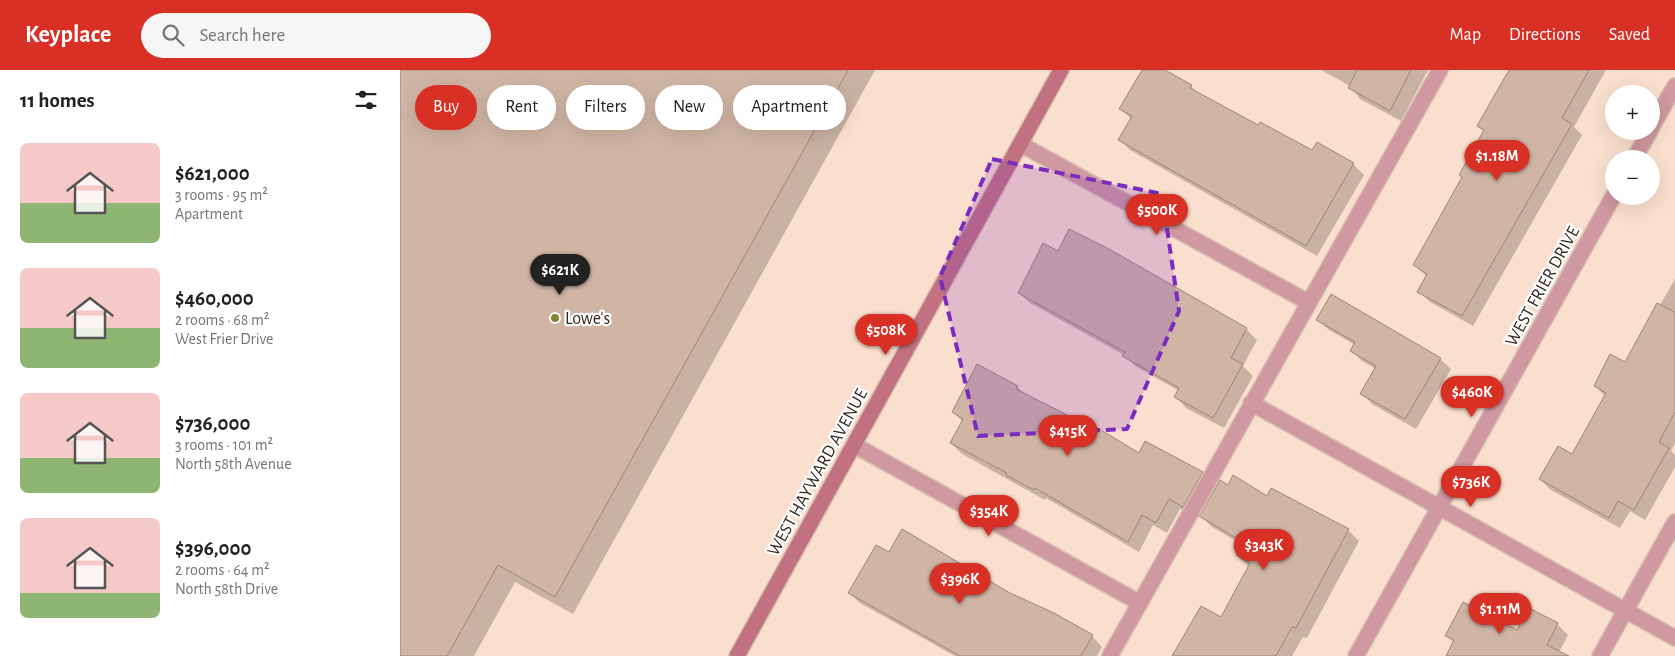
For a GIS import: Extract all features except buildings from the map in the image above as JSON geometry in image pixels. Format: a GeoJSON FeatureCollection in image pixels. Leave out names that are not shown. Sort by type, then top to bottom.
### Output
{"type":"FeatureCollection","features":[{"type":"Feature","properties":{"kind":"street","name":"WEST HAYWARD AVENUE"},"geometry":{"type":"LineString","coordinates":[[737,656],[1061,70]]}},
{"type":"Feature","properties":{"kind":"street"},"geometry":{"type":"LineString","coordinates":[[1110,656],[1440,70]]}},
{"type":"Feature","properties":{"kind":"street"},"geometry":{"type":"LineString","coordinates":[[1660,112],[1675,86]]}},
{"type":"Feature","properties":{"kind":"street"},"geometry":{"type":"LineString","coordinates":[[1020,144],[1308,302]]}},
{"type":"Feature","properties":{"kind":"street","name":"WEST FRIER DRIVE"},"geometry":{"type":"LineString","coordinates":[[1356,656],[1608,205]]}},
{"type":"Feature","properties":{"kind":"street"},"geometry":{"type":"LineString","coordinates":[[1251,403],[1675,638]]}},
{"type":"Feature","properties":{"kind":"street"},"geometry":{"type":"LineString","coordinates":[[854,445],[1140,603]]}},
{"type":"Feature","properties":{"kind":"street"},"geometry":{"type":"LineString","coordinates":[[1600,656],[1675,522]]}},
{"type":"Feature","properties":{"kind":"highlighted area"},"geometry":{"type":"Polygon","coordinates":[[[992,159],[1162,194],[1179,311],[1127,429],[978,436],[940,277],[992,159]]]}},
{"type":"Feature","properties":{"kind":"place","name":"Lowe's"},"geometry":{"type":"Point","coordinates":[555,318]}}]}
